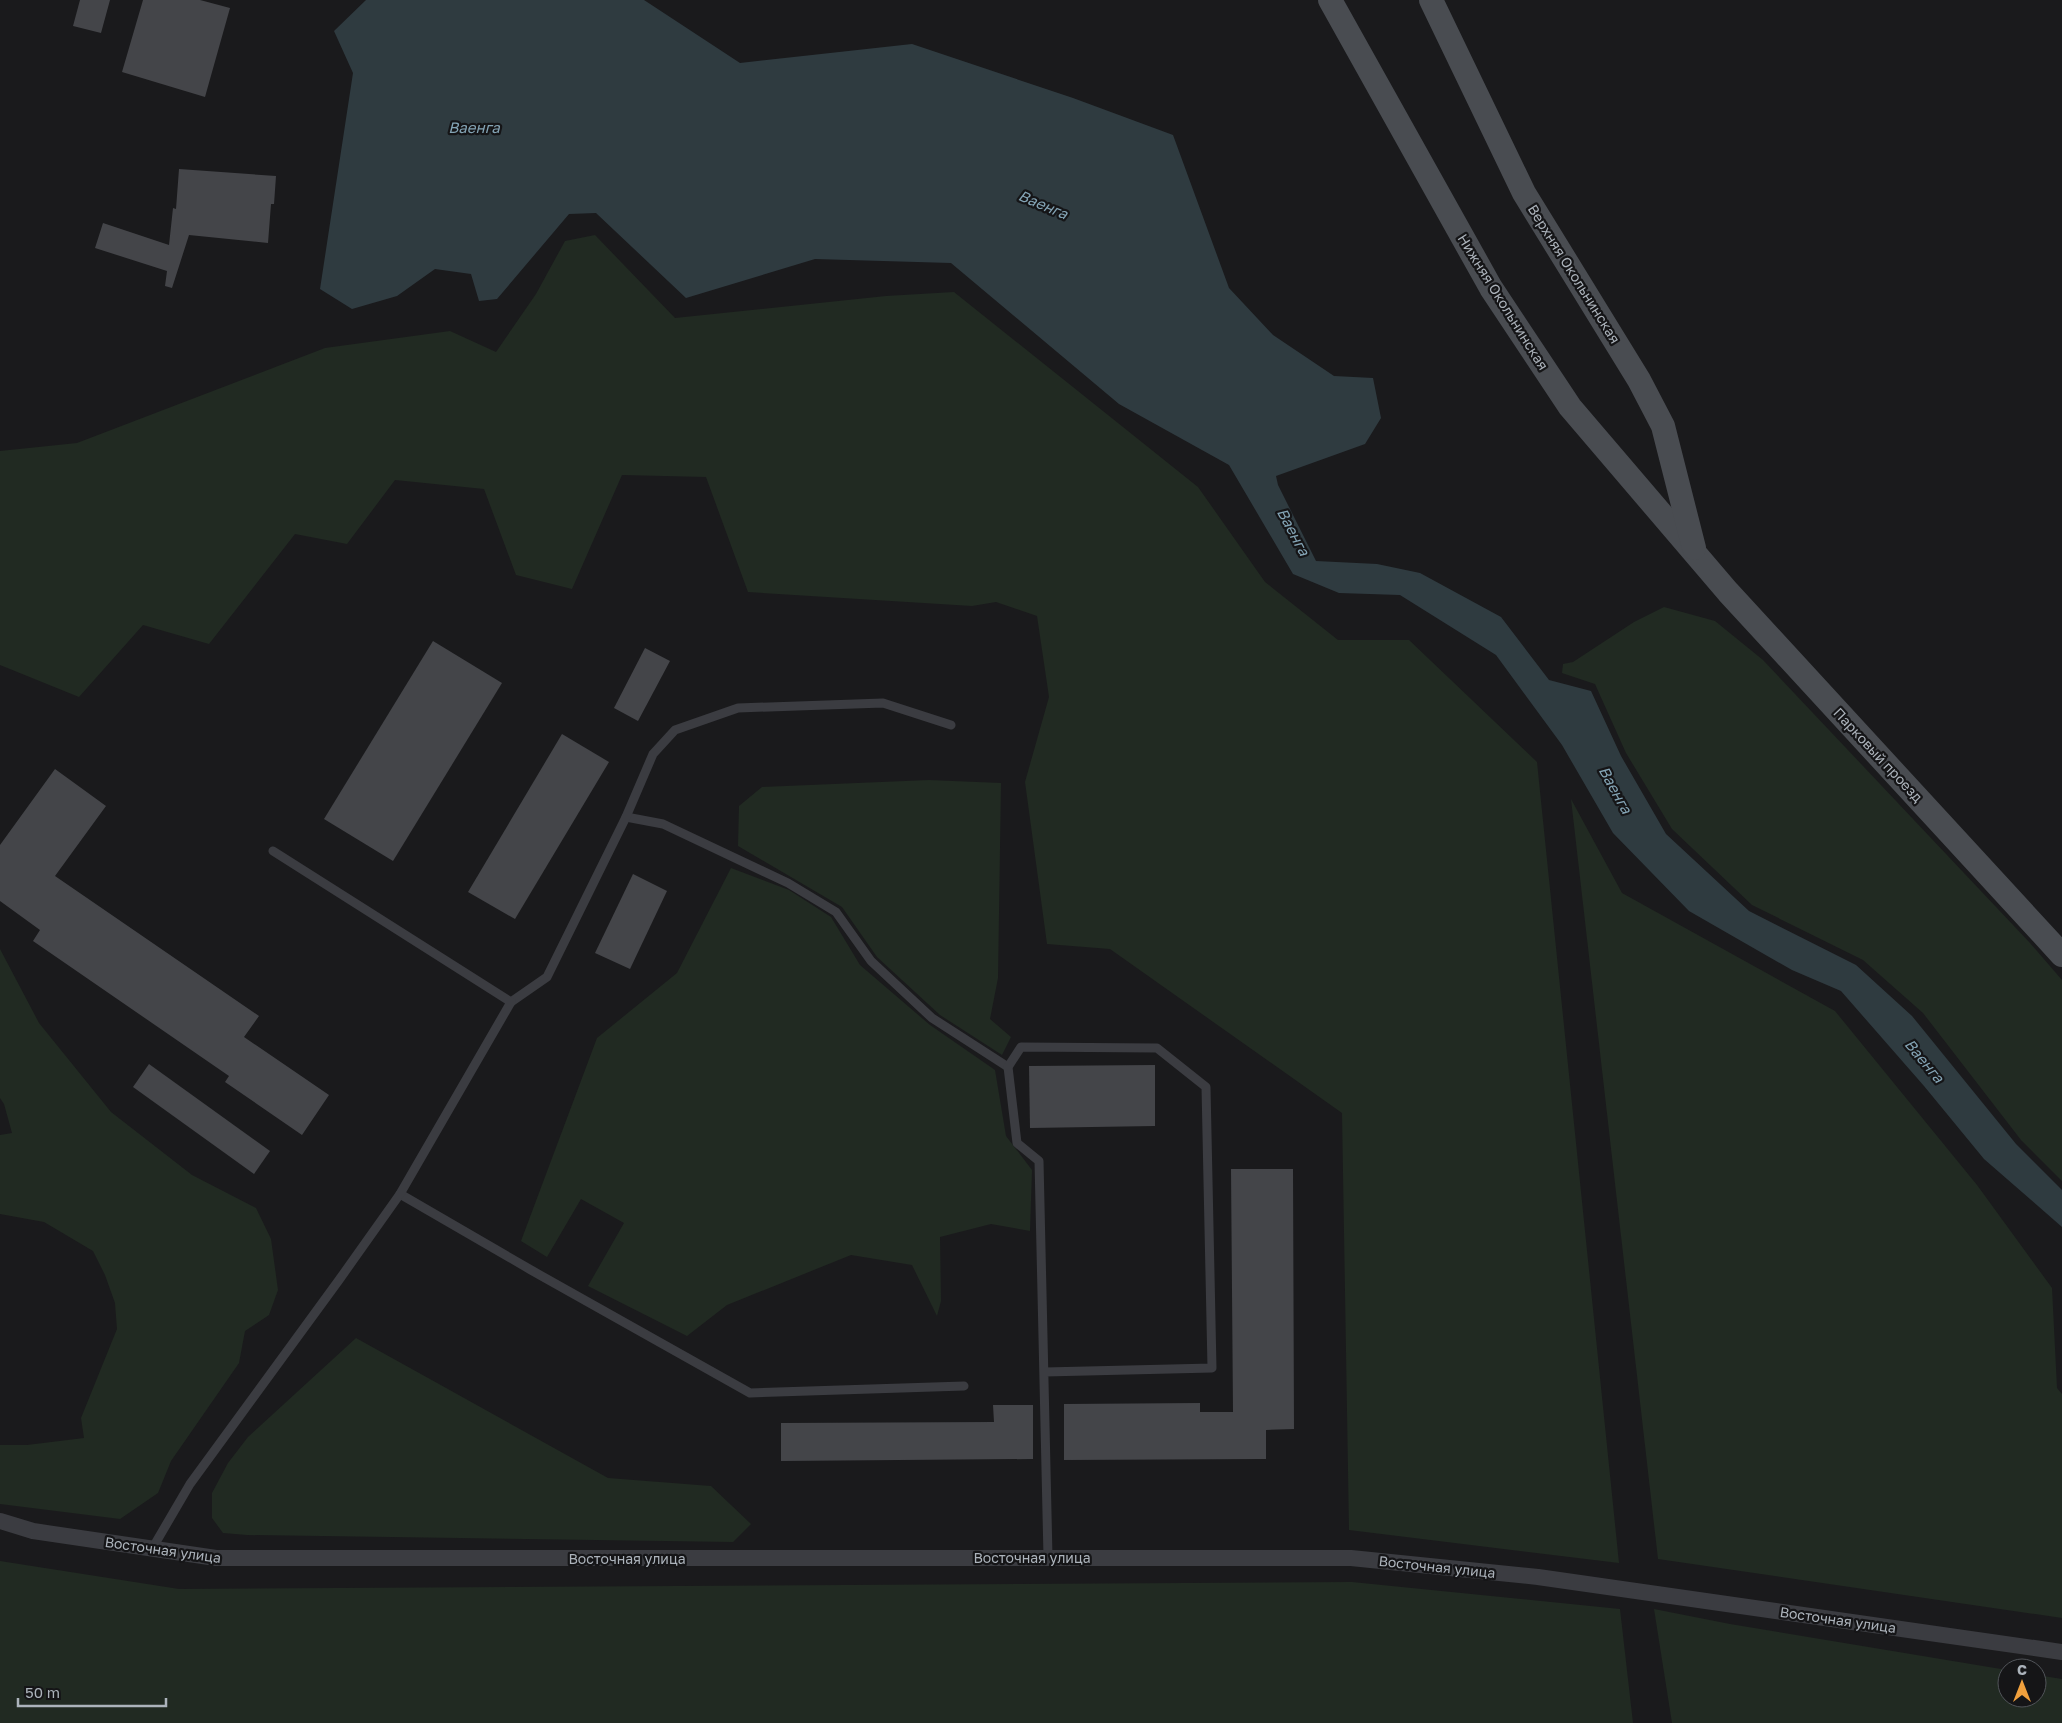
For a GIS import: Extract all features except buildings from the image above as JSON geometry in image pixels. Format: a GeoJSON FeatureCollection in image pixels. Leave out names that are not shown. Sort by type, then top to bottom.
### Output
{"type":"FeatureCollection","features":[{"type":"Feature","properties":{"kind":"main road","name":"Нижняя Окольнинская"},"geometry":{"type":"LineString","coordinates":[[1330,0],[1501,304],[1570,407],[1695,554]]}},
{"type":"Feature","properties":{"kind":"main road","name":"Верхняя Окольнинская"},"geometry":{"type":"LineString","coordinates":[[1431,0],[1524,193],[1640,380],[1663,426],[1695,554]]}},
{"type":"Feature","properties":{"kind":"main road","name":"Парковый проезд"},"geometry":{"type":"LineString","coordinates":[[1695,554],[2062,955]]}},
{"type":"Feature","properties":{"kind":"street","name":"Восточная улица"},"geometry":{"type":"LineString","coordinates":[[0,1521],[33,1531],[216,1558],[1351,1558],[1538,1577],[2062,1652]]}},
{"type":"Feature","properties":{"kind":"lane"},"geometry":{"type":"LineString","coordinates":[[152,1549],[190,1484],[400,1194],[511,1002],[546,977],[626,817],[653,754],[675,730],[738,708],[883,703],[951,725]]}},
{"type":"Feature","properties":{"kind":"lane"},"geometry":{"type":"LineString","coordinates":[[626,817],[663,824],[788,883],[836,912],[871,961],[932,1018],[1008,1067]]}},
{"type":"Feature","properties":{"kind":"lane"},"geometry":{"type":"LineString","coordinates":[[273,851],[511,1002]]}},
{"type":"Feature","properties":{"kind":"lane"},"geometry":{"type":"LineString","coordinates":[[1045,1372],[1212,1368],[1206,1087],[1156,1048],[1021,1048],[1008,1067],[1017,1143],[1039,1160],[1048,1557]]}},
{"type":"Feature","properties":{"kind":"lane"},"geometry":{"type":"LineString","coordinates":[[400,1194],[750,1393],[964,1386]]}},
{"type":"Feature","properties":{"kind":"shaded area"},"geometry":{"type":"Polygon","coordinates":[[[595,235],[675,318],[886,296],[954,292],[1198,487],[1265,582],[1338,640],[1409,640],[1537,762],[1619,1563],[1349,1530],[1342,1113],[1110,949],[1047,944],[1025,782],[1049,697],[1037,616],[996,602],[972,606],[748,592],[706,477],[622,475],[572,589],[516,575],[484,489],[395,480],[347,544],[295,534],[209,644],[143,625],[79,697],[0,665],[0,451],[77,443],[325,348],[450,331],[496,352],[536,294],[565,241],[595,235]]]}},
{"type":"Feature","properties":{"kind":"shaded area"},"geometry":{"type":"Polygon","coordinates":[[[1664,607],[1715,621],[1763,660],[2030,943],[2062,980],[2062,1181],[2021,1140],[1923,1013],[1863,960],[1752,905],[1672,829],[1626,753],[1595,684],[1562,673],[1563,664],[1573,662],[1634,622],[1664,607]]]}},
{"type":"Feature","properties":{"kind":"shaded area"},"geometry":{"type":"Polygon","coordinates":[[[929,780],[1001,783],[998,978],[990,1019],[1011,1037],[1002,1055],[940,1015],[877,957],[842,907],[738,846],[739,806],[762,787],[929,780]]]}},
{"type":"Feature","properties":{"kind":"shaded area"},"geometry":{"type":"Polygon","coordinates":[[[1571,799],[1622,893],[1835,1011],[1977,1185],[2052,1288],[2057,1388],[2062,1394],[2062,1618],[1658,1559],[1571,799]]]}},
{"type":"Feature","properties":{"kind":"shaded area"},"geometry":{"type":"Polygon","coordinates":[[[731,868],[789,890],[831,917],[860,965],[930,1025],[995,1070],[1006,1136],[1032,1170],[1030,1231],[991,1224],[940,1237],[941,1301],[937,1316],[912,1265],[851,1255],[727,1305],[687,1336],[588,1286],[624,1223],[581,1199],[547,1257],[521,1241],[597,1038],[677,973],[731,868]]]}},
{"type":"Feature","properties":{"kind":"shaded area"},"geometry":{"type":"Polygon","coordinates":[[[0,949],[39,1023],[111,1112],[192,1175],[256,1208],[271,1239],[278,1290],[269,1315],[245,1331],[239,1363],[171,1461],[158,1493],[120,1519],[0,1504],[0,1445],[27,1445],[84,1438],[81,1418],[117,1329],[115,1303],[105,1275],[93,1251],[44,1222],[0,1214],[0,1135],[12,1133],[4,1104],[0,1098],[0,949]]]}},
{"type":"Feature","properties":{"kind":"shaded area"},"geometry":{"type":"Polygon","coordinates":[[[356,1338],[608,1478],[711,1486],[751,1524],[733,1542],[247,1535],[223,1533],[212,1518],[212,1493],[228,1463],[248,1437],[356,1338]]]}},
{"type":"Feature","properties":{"kind":"shaded area"},"geometry":{"type":"Polygon","coordinates":[[[0,1561],[179,1589],[1352,1582],[1620,1609],[1633,1723],[0,1723],[0,1561]]]}},
{"type":"Feature","properties":{"kind":"shaded area"},"geometry":{"type":"Polygon","coordinates":[[[1654,1609],[1730,1624],[1997,1668],[1997,1708],[2047,1708],[2047,1677],[2062,1679],[2062,1723],[1672,1723],[1654,1609]]]}},
{"type":"Feature","properties":{"kind":"water","name":"Ваенга"},"geometry":{"type":"Polygon","coordinates":[[[366,0],[644,0],[740,63],[912,44],[1073,98],[1173,135],[1229,288],[1273,335],[1334,376],[1373,378],[1381,418],[1365,444],[1276,476],[1278,485],[1316,561],[1377,564],[1420,573],[1501,617],[1549,680],[1591,691],[1621,756],[1666,834],[1749,911],[1856,965],[1912,1016],[2016,1144],[2062,1190],[2062,1227],[1984,1159],[1924,1086],[1841,991],[1792,970],[1689,911],[1613,833],[1562,745],[1496,655],[1400,595],[1339,593],[1293,574],[1229,465],[1119,404],[951,263],[815,259],[686,298],[596,213],[569,214],[497,299],[479,301],[471,274],[435,269],[397,296],[352,309],[320,289],[353,73],[334,31],[366,0]]]}}]}
